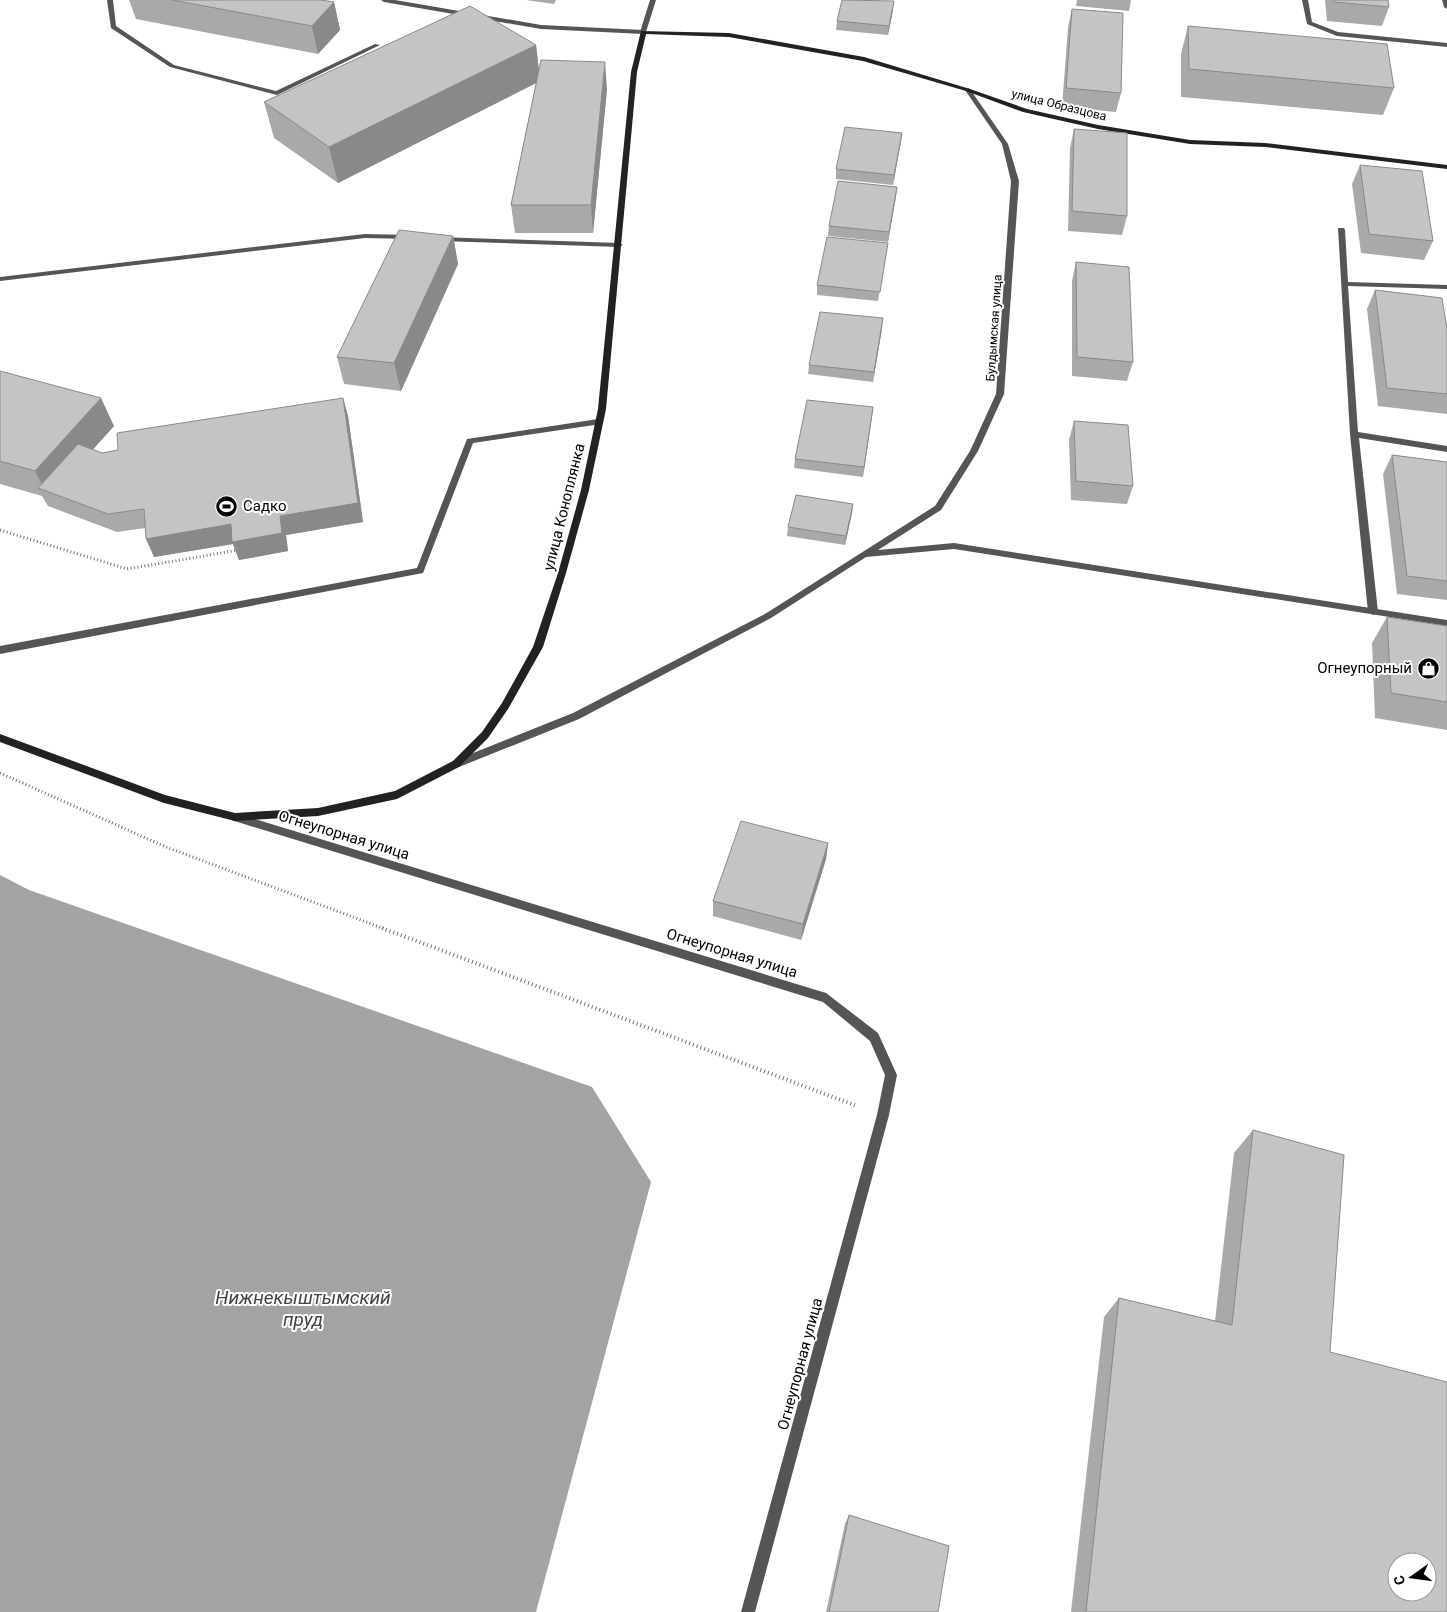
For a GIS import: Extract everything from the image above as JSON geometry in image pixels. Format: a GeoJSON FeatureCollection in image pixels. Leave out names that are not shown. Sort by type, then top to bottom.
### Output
{"type":"FeatureCollection","features":[{"type":"Feature","properties":{"kind":"main road","name":"улица Образцова"},"geometry":{"type":"LineString","coordinates":[[643,32],[729,35],[864,59],[968,90],[1025,111],[1117,130],[1190,142],[1265,145],[1447,167]]}},
{"type":"Feature","properties":{"kind":"main road","name":"улица Коноплянка"},"geometry":{"type":"LineString","coordinates":[[235,817],[318,812],[397,795],[456,764],[485,735],[505,706],[538,647],[562,574],[585,490],[602,409],[634,72],[643,32]]}},
{"type":"Feature","properties":{"kind":"main road","name":"Огнеупорная улица"},"geometry":{"type":"LineString","coordinates":[[0,738],[164,798],[235,817]]}},
{"type":"Feature","properties":{"kind":"street"},"geometry":{"type":"LineString","coordinates":[[110,0],[113,27],[172,66],[277,93],[377,46]]}},
{"type":"Feature","properties":{"kind":"street"},"geometry":{"type":"LineString","coordinates":[[384,0],[541,27],[643,32]]}},
{"type":"Feature","properties":{"kind":"street","name":"улица Коноплянка"},"geometry":{"type":"LineString","coordinates":[[643,32],[653,0]]}},
{"type":"Feature","properties":{"kind":"street"},"geometry":{"type":"LineString","coordinates":[[1305,0],[1308,23],[1337,34],[1447,45]]}},
{"type":"Feature","properties":{"kind":"street"},"geometry":{"type":"LineString","coordinates":[[1446,0],[1447,7]]}},
{"type":"Feature","properties":{"kind":"street","name":"Булдымская улица"},"geometry":{"type":"LineString","coordinates":[[456,764],[576,716],[768,616],[938,508],[974,451],[1000,394],[1016,181],[1006,144],[968,90]]}},
{"type":"Feature","properties":{"kind":"street"},"geometry":{"type":"LineString","coordinates":[[1341,230],[1346,284],[1354,434],[1373,612]]}},
{"type":"Feature","properties":{"kind":"street"},"geometry":{"type":"LineString","coordinates":[[0,279],[365,236],[414,238]]}},
{"type":"Feature","properties":{"kind":"street"},"geometry":{"type":"LineString","coordinates":[[433,238],[619,245]]}},
{"type":"Feature","properties":{"kind":"street"},"geometry":{"type":"LineString","coordinates":[[1346,284],[1447,287]]}},
{"type":"Feature","properties":{"kind":"street"},"geometry":{"type":"LineString","coordinates":[[0,650],[420,571],[470,441],[598,422]]}},
{"type":"Feature","properties":{"kind":"street"},"geometry":{"type":"LineString","coordinates":[[1354,434],[1447,449]]}},
{"type":"Feature","properties":{"kind":"street"},"geometry":{"type":"LineString","coordinates":[[864,554],[954,546],[1447,623]]}},
{"type":"Feature","properties":{"kind":"street","name":"Огнеупорная улица"},"geometry":{"type":"LineString","coordinates":[[235,817],[826,998],[874,1037],[891,1075],[883,1116],[748,1612]]}},
{"type":"Feature","properties":{"kind":"path"},"geometry":{"type":"LineString","coordinates":[[0,530],[127,569],[239,550]]}},
{"type":"Feature","properties":{"kind":"path"},"geometry":{"type":"LineString","coordinates":[[0,773],[166,847],[883,1116]]}},
{"type":"Feature","properties":{"kind":"water","name":"Нижнекыштымский пруд"},"geometry":{"type":"Polygon","coordinates":[[[0,875],[29,890],[592,1087],[651,1182],[536,1612],[0,1612],[0,875]]]}},
{"type":"Feature","properties":{"kind":"building"},"geometry":{"type":"Polygon","coordinates":[[[172,0],[321,0],[334,2],[312,26],[172,0]]]}},
{"type":"Feature","properties":{"kind":"building"},"geometry":{"type":"Polygon","coordinates":[[[842,0],[894,1],[889,26],[837,21],[842,0]]]}},
{"type":"Feature","properties":{"kind":"building"},"geometry":{"type":"Polygon","coordinates":[[[1334,0],[1388,0],[1389,7],[1334,2],[1334,0]]]}},
{"type":"Feature","properties":{"kind":"building"},"geometry":{"type":"Polygon","coordinates":[[[470,6],[536,45],[329,147],[264,102],[470,6]]]}},
{"type":"Feature","properties":{"kind":"building"},"geometry":{"type":"Polygon","coordinates":[[[1072,9],[1123,13],[1121,93],[1066,88],[1072,9]]]}},
{"type":"Feature","properties":{"kind":"building"},"geometry":{"type":"Polygon","coordinates":[[[1188,26],[1387,44],[1394,88],[1189,69],[1188,26]]]}},
{"type":"Feature","properties":{"kind":"building"},"geometry":{"type":"Polygon","coordinates":[[[541,60],[605,62],[591,205],[511,205],[541,60]]]}},
{"type":"Feature","properties":{"kind":"building"},"geometry":{"type":"Polygon","coordinates":[[[845,127],[902,133],[894,175],[836,169],[845,127]]]}},
{"type":"Feature","properties":{"kind":"building"},"geometry":{"type":"Polygon","coordinates":[[[1074,129],[1127,133],[1127,216],[1072,211],[1074,129]]]}},
{"type":"Feature","properties":{"kind":"building"},"geometry":{"type":"Polygon","coordinates":[[[1360,165],[1422,171],[1433,241],[1369,234],[1360,165]]]}},
{"type":"Feature","properties":{"kind":"building"},"geometry":{"type":"Polygon","coordinates":[[[838,181],[897,187],[889,232],[829,226],[838,181]]]}},
{"type":"Feature","properties":{"kind":"building"},"geometry":{"type":"Polygon","coordinates":[[[399,230],[453,236],[394,363],[337,357],[399,230]]]}},
{"type":"Feature","properties":{"kind":"building"},"geometry":{"type":"Polygon","coordinates":[[[827,237],[888,243],[880,292],[817,285],[827,237]]]}},
{"type":"Feature","properties":{"kind":"building"},"geometry":{"type":"Polygon","coordinates":[[[1076,262],[1129,267],[1133,362],[1077,357],[1076,262]]]}},
{"type":"Feature","properties":{"kind":"building"},"geometry":{"type":"Polygon","coordinates":[[[1375,290],[1442,298],[1447,329],[1447,394],[1387,388],[1375,290]]]}},
{"type":"Feature","properties":{"kind":"building"},"geometry":{"type":"Polygon","coordinates":[[[820,312],[883,318],[874,372],[809,365],[820,312]]]}},
{"type":"Feature","properties":{"kind":"building"},"geometry":{"type":"Polygon","coordinates":[[[0,371],[101,398],[35,471],[0,461],[0,371]]]}},
{"type":"Feature","properties":{"kind":"building"},"geometry":{"type":"Polygon","coordinates":[[[343,398],[358,503],[280,516],[282,533],[232,542],[231,524],[146,539],[144,509],[108,514],[38,488],[78,444],[102,453],[118,450],[117,433],[343,398]]]}},
{"type":"Feature","properties":{"kind":"building"},"geometry":{"type":"Polygon","coordinates":[[[807,400],[873,407],[864,467],[795,459],[807,400]]]}},
{"type":"Feature","properties":{"kind":"building"},"geometry":{"type":"Polygon","coordinates":[[[1074,421],[1128,425],[1133,486],[1076,481],[1074,421]]]}},
{"type":"Feature","properties":{"kind":"building"},"geometry":{"type":"Polygon","coordinates":[[[1392,455],[1447,462],[1447,581],[1407,576],[1392,455]]]}},
{"type":"Feature","properties":{"kind":"building"},"geometry":{"type":"Polygon","coordinates":[[[796,495],[853,504],[846,536],[788,527],[796,495]]]}},
{"type":"Feature","properties":{"kind":"building"},"geometry":{"type":"Polygon","coordinates":[[[1387,617],[1447,626],[1447,702],[1391,693],[1387,617]]]}},
{"type":"Feature","properties":{"kind":"building"},"geometry":{"type":"Polygon","coordinates":[[[741,821],[828,843],[803,924],[713,901],[741,821]]]}},
{"type":"Feature","properties":{"kind":"building"},"geometry":{"type":"Polygon","coordinates":[[[1253,1130],[1344,1155],[1330,1352],[1447,1382],[1447,1612],[1086,1612],[1119,1298],[1232,1325],[1253,1130]]]}},
{"type":"Feature","properties":{"kind":"building"},"geometry":{"type":"Polygon","coordinates":[[[849,1515],[949,1546],[938,1612],[829,1612],[849,1515]]]}},
{"type":"Feature","properties":{"kind":"place","name":"Садко"},"geometry":{"type":"Point","coordinates":[227,506]}},
{"type":"Feature","properties":{"kind":"place","name":"Огнеупорный"},"geometry":{"type":"Point","coordinates":[1428,668]}}]}
